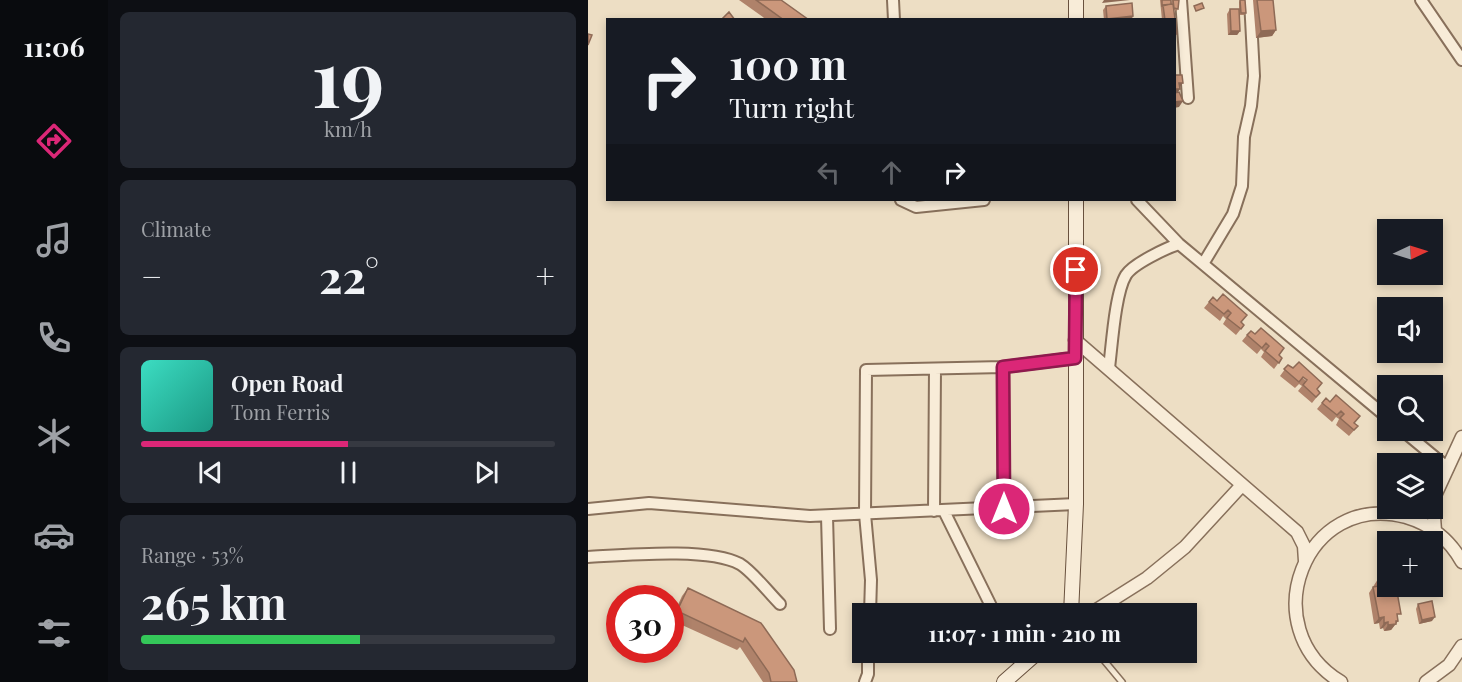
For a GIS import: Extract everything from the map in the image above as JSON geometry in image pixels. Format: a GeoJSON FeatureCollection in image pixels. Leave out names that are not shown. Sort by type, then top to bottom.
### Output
{"type":"FeatureCollection","features":[{"type":"Feature","properties":{"kind":"main road"},"geometry":{"type":"LineString","coordinates":[[1076,0],[1076,18]]}},
{"type":"Feature","properties":{"kind":"main road"},"geometry":{"type":"LineString","coordinates":[[1072,603],[1076,504],[1076,201]]}},
{"type":"Feature","properties":{"kind":"main road"},"geometry":{"type":"LineString","coordinates":[[1004,682],[1026,663]]}},
{"type":"Feature","properties":{"kind":"street"},"geometry":{"type":"LineString","coordinates":[[893,0],[894,18]]}},
{"type":"Feature","properties":{"kind":"street"},"geometry":{"type":"LineString","coordinates":[[1181,0],[1188,98]]}},
{"type":"Feature","properties":{"kind":"street"},"geometry":{"type":"LineString","coordinates":[[1203,264],[1233,214],[1242,186],[1244,137],[1251,106],[1254,76],[1250,0]]}},
{"type":"Feature","properties":{"kind":"street"},"geometry":{"type":"LineString","coordinates":[[1421,0],[1462,60]]}},
{"type":"Feature","properties":{"kind":"street"},"geometry":{"type":"LineString","coordinates":[[903,201],[916,207],[974,201]]}},
{"type":"Feature","properties":{"kind":"street"},"geometry":{"type":"LineString","coordinates":[[1138,201],[1179,244],[1377,409]]}},
{"type":"Feature","properties":{"kind":"street"},"geometry":{"type":"LineString","coordinates":[[1109,368],[1119,293],[1127,273],[1151,257],[1179,244]]}},
{"type":"Feature","properties":{"kind":"street"},"geometry":{"type":"LineString","coordinates":[[1075,340],[1297,532],[1304,546],[1305,562]]}},
{"type":"Feature","properties":{"kind":"street"},"geometry":{"type":"LineString","coordinates":[[870,603],[871,580],[865,514],[866,370],[1003,367],[1075,358]]}},
{"type":"Feature","properties":{"kind":"street"},"geometry":{"type":"LineString","coordinates":[[1003,367],[1004,509]]}},
{"type":"Feature","properties":{"kind":"street"},"geometry":{"type":"LineString","coordinates":[[934,369],[939,511],[989,603]]}},
{"type":"Feature","properties":{"kind":"street"},"geometry":{"type":"LineString","coordinates":[[1443,479],[1462,437]]}},
{"type":"Feature","properties":{"kind":"street"},"geometry":{"type":"LineString","coordinates":[[1415,441],[1448,468]]}},
{"type":"Feature","properties":{"kind":"street"},"geometry":{"type":"LineString","coordinates":[[1107,603],[1147,578],[1185,547],[1242,485]]}},
{"type":"Feature","properties":{"kind":"street"},"geometry":{"type":"LineString","coordinates":[[588,509],[649,503],[827,516],[1076,504]]}},
{"type":"Feature","properties":{"kind":"street"},"geometry":{"type":"LineString","coordinates":[[1330,682],[1323,669],[1308,651],[1299,630],[1295,596],[1300,573],[1319,542],[1328,534],[1347,522],[1377,515]]}},
{"type":"Feature","properties":{"kind":"street"},"geometry":{"type":"LineString","coordinates":[[827,516],[830,629]]}},
{"type":"Feature","properties":{"kind":"street"},"geometry":{"type":"LineString","coordinates":[[1413,519],[1435,531]]}},
{"type":"Feature","properties":{"kind":"street"},"geometry":{"type":"LineString","coordinates":[[1434,519],[1435,531]]}},
{"type":"Feature","properties":{"kind":"street"},"geometry":{"type":"LineString","coordinates":[[1297,532],[1311,535],[1328,534]]}},
{"type":"Feature","properties":{"kind":"street"},"geometry":{"type":"LineString","coordinates":[[1443,538],[1452,546],[1462,562]]}},
{"type":"Feature","properties":{"kind":"street"},"geometry":{"type":"LineString","coordinates":[[588,557],[641,553],[723,558],[742,565],[780,604]]}},
{"type":"Feature","properties":{"kind":"street"},"geometry":{"type":"LineString","coordinates":[[1426,682],[1440,673],[1460,654]]}},
{"type":"Feature","properties":{"kind":"street"},"geometry":{"type":"LineString","coordinates":[[865,682],[868,663]]}},
{"type":"Feature","properties":{"kind":"street"},"geometry":{"type":"LineString","coordinates":[[1323,669],[1341,682]]}},
{"type":"Feature","properties":{"kind":"lane"},"geometry":{"type":"LineString","coordinates":[[1106,663],[1122,682]]}},
{"type":"Feature","properties":{"kind":"building"},"geometry":{"type":"Polygon","coordinates":[[[756,0],[781,0],[806,18],[781,18],[756,0]]]}},
{"type":"Feature","properties":{"kind":"building"},"geometry":{"type":"Polygon","coordinates":[[[1162,0],[1171,0],[1171,4],[1162,6],[1162,0]]]}},
{"type":"Feature","properties":{"kind":"building"},"geometry":{"type":"Polygon","coordinates":[[[1173,0],[1179,0],[1178,9],[1174,8],[1173,0]]]}},
{"type":"Feature","properties":{"kind":"building"},"geometry":{"type":"Polygon","coordinates":[[[1240,0],[1245,0],[1246,13],[1241,13],[1240,0]]]}},
{"type":"Feature","properties":{"kind":"building"},"geometry":{"type":"Polygon","coordinates":[[[1257,0],[1273,0],[1276,30],[1261,31],[1257,0]]]}},
{"type":"Feature","properties":{"kind":"building"},"geometry":{"type":"Polygon","coordinates":[[[1132,3],[1133,16],[1107,18],[1106,6],[1132,3]]]}},
{"type":"Feature","properties":{"kind":"building"},"geometry":{"type":"Polygon","coordinates":[[[1202,3],[1204,8],[1196,11],[1194,6],[1202,3]]]}},
{"type":"Feature","properties":{"kind":"building"},"geometry":{"type":"Polygon","coordinates":[[[1173,4],[1175,18],[1165,18],[1163,5],[1173,4]]]}},
{"type":"Feature","properties":{"kind":"building"},"geometry":{"type":"Polygon","coordinates":[[[1230,9],[1239,9],[1240,31],[1231,31],[1230,9]]]}},
{"type":"Feature","properties":{"kind":"building"},"geometry":{"type":"Polygon","coordinates":[[[729,12],[734,18],[723,18],[729,12]]]}},
{"type":"Feature","properties":{"kind":"building"},"geometry":{"type":"Polygon","coordinates":[[[1176,75],[1182,75],[1183,83],[1179,83],[1180,89],[1176,89],[1176,75]]]}},
{"type":"Feature","properties":{"kind":"building"},"geometry":{"type":"Polygon","coordinates":[[[1179,92],[1183,101],[1176,102],[1176,93],[1179,92]]]}},
{"type":"Feature","properties":{"kind":"building"},"geometry":{"type":"Polygon","coordinates":[[[1223,294],[1247,315],[1241,322],[1244,325],[1241,329],[1227,318],[1231,313],[1228,310],[1224,314],[1209,302],[1213,297],[1217,301],[1223,294]]]}},
{"type":"Feature","properties":{"kind":"building"},"geometry":{"type":"Polygon","coordinates":[[[1261,328],[1284,348],[1279,355],[1282,358],[1279,363],[1265,351],[1269,346],[1266,343],[1262,348],[1247,335],[1251,331],[1255,334],[1261,328]]]}},
{"type":"Feature","properties":{"kind":"building"},"geometry":{"type":"Polygon","coordinates":[[[1299,362],[1322,383],[1317,389],[1320,393],[1316,397],[1303,385],[1307,380],[1303,377],[1299,382],[1284,369],[1288,365],[1293,368],[1299,362]]]}},
{"type":"Feature","properties":{"kind":"building"},"geometry":{"type":"Polygon","coordinates":[[[1336,395],[1360,416],[1354,423],[1358,426],[1354,430],[1340,418],[1344,414],[1341,411],[1337,415],[1322,403],[1326,398],[1330,402],[1336,395]]]}},
{"type":"Feature","properties":{"kind":"building"},"geometry":{"type":"Polygon","coordinates":[[[1377,586],[1377,597],[1398,597],[1401,614],[1397,614],[1396,624],[1388,625],[1388,622],[1384,623],[1384,617],[1379,618],[1373,587],[1377,586]]]}},
{"type":"Feature","properties":{"kind":"building"},"geometry":{"type":"Polygon","coordinates":[[[688,588],[761,623],[794,670],[797,682],[771,682],[769,673],[745,638],[743,642],[684,614],[684,596],[688,588]]]}},
{"type":"Feature","properties":{"kind":"building"},"geometry":{"type":"Polygon","coordinates":[[[1432,601],[1435,617],[1422,620],[1418,604],[1432,601]]]}},
{"type":"Feature","properties":{"kind":"route"},"geometry":{"type":"LineString","coordinates":[[1004,509],[1003,367],[1075,358],[1076,270]]}}]}
